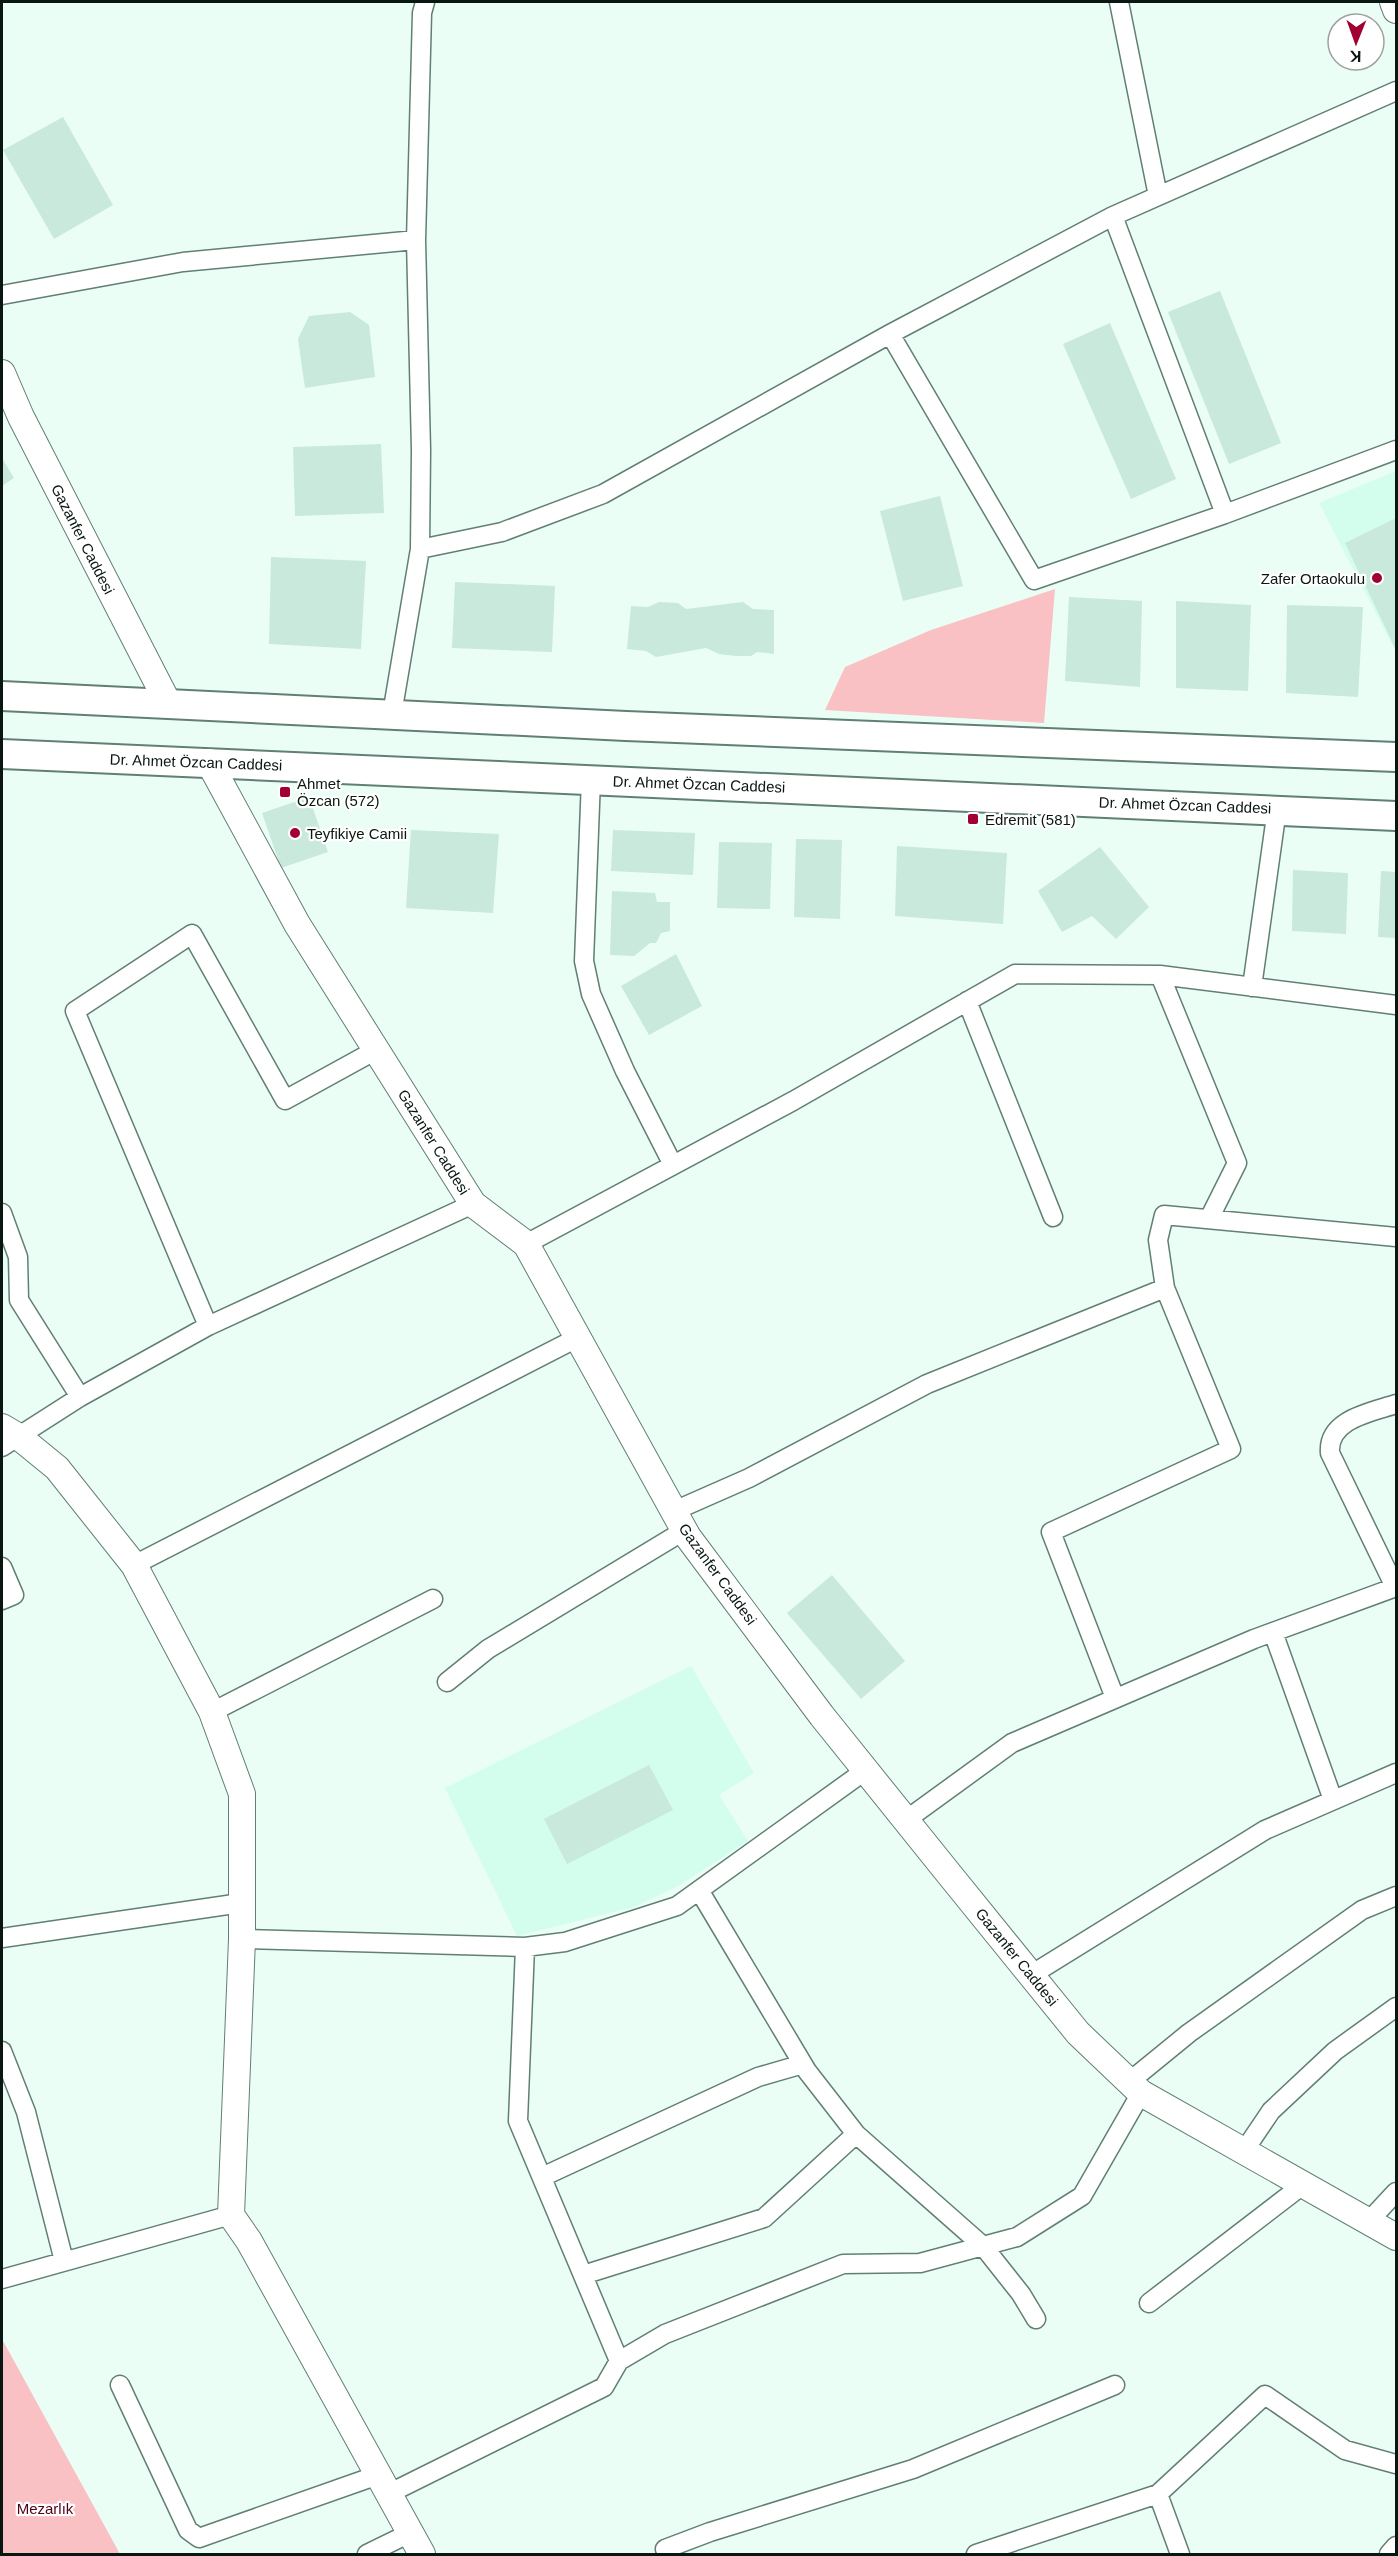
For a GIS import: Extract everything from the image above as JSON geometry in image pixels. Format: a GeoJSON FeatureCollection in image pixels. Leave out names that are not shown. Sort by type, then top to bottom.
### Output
{"type":"FeatureCollection","features":[{"type":"Feature","properties":{"kind":"main road"},"geometry":{"type":"LineString","coordinates":[[2,696],[1396,756]]}},
{"type":"Feature","properties":{"kind":"main road","name":"Dr. Ahmet Özcan Caddesi"},"geometry":{"type":"LineString","coordinates":[[2,753],[1396,816]]}},
{"type":"Feature","properties":{"kind":"street"},"geometry":{"type":"LineString","coordinates":[[392,714],[420,549],[416,240],[422,13],[425,2]]}},
{"type":"Feature","properties":{"kind":"street"},"geometry":{"type":"LineString","coordinates":[[1119,2],[1158,196]]}},
{"type":"Feature","properties":{"kind":"street"},"geometry":{"type":"LineString","coordinates":[[1394,2],[1396,10]]}},
{"type":"Feature","properties":{"kind":"street"},"geometry":{"type":"LineString","coordinates":[[420,549],[502,532],[603,494],[890,334],[1113,216],[1396,91]]}},
{"type":"Feature","properties":{"kind":"street"},"geometry":{"type":"LineString","coordinates":[[1113,216],[1226,514]]}},
{"type":"Feature","properties":{"kind":"street"},"geometry":{"type":"LineString","coordinates":[[2,295],[183,262],[416,240]]}},
{"type":"Feature","properties":{"kind":"street"},"geometry":{"type":"LineString","coordinates":[[890,334],[1035,580],[1226,514],[1396,450]]}},
{"type":"Feature","properties":{"kind":"street","name":"Gazanfer Caddesi"},"geometry":{"type":"LineString","coordinates":[[2,373],[21,417],[168,703]]}},
{"type":"Feature","properties":{"kind":"street","name":"Gazanfer Caddesi"},"geometry":{"type":"LineString","coordinates":[[209,762],[297,924],[473,1204],[526,1244],[679,1520],[822,1716],[1078,2033],[1135,2088],[1396,2236]]}},
{"type":"Feature","properties":{"kind":"street"},"geometry":{"type":"LineString","coordinates":[[591,779],[584,961],[591,994],[616,1052],[673,1165]]}},
{"type":"Feature","properties":{"kind":"street"},"geometry":{"type":"LineString","coordinates":[[1251,987],[1277,809]]}},
{"type":"Feature","properties":{"kind":"street"},"geometry":{"type":"LineString","coordinates":[[208,1326],[75,1011],[192,934],[285,1100],[376,1050]]}},
{"type":"Feature","properties":{"kind":"street"},"geometry":{"type":"LineString","coordinates":[[526,1244],[673,1165],[1015,974],[1160,975],[1396,1005]]}},
{"type":"Feature","properties":{"kind":"street"},"geometry":{"type":"LineString","coordinates":[[1160,975],[1236,1163],[1209,1219]]}},
{"type":"Feature","properties":{"kind":"street"},"geometry":{"type":"LineString","coordinates":[[967,1001],[1053,1217]]}},
{"type":"Feature","properties":{"kind":"street"},"geometry":{"type":"LineString","coordinates":[[367,2554],[416,2544],[249,2241],[231,2215],[242,1939],[242,1794],[212,1712],[134,1565],[57,1468],[7,1437],[208,1326],[473,1204]]}},
{"type":"Feature","properties":{"kind":"street"},"geometry":{"type":"LineString","coordinates":[[2,1214],[18,1257],[19,1300],[80,1397]]}},
{"type":"Feature","properties":{"kind":"street"},"geometry":{"type":"LineString","coordinates":[[1115,1698],[1051,1532],[1231,1449],[1165,1288],[1158,1240],[1164,1215],[1396,1238]]}},
{"type":"Feature","properties":{"kind":"street"},"geometry":{"type":"LineString","coordinates":[[447,1682],[488,1649],[679,1520],[749,1478],[927,1384],[1165,1288]]}},
{"type":"Feature","properties":{"kind":"street"},"geometry":{"type":"LineString","coordinates":[[134,1565],[577,1338]]}},
{"type":"Feature","properties":{"kind":"street"},"geometry":{"type":"LineString","coordinates":[[906,1820],[1012,1743],[1273,1632],[1396,1587],[1330,1453],[1329,1442],[1333,1432],[1351,1419],[1396,1404]]}},
{"type":"Feature","properties":{"kind":"street"},"geometry":{"type":"LineString","coordinates":[[2,1567],[14,1595],[2,1600]]}},
{"type":"Feature","properties":{"kind":"street"},"geometry":{"type":"LineString","coordinates":[[212,1712],[433,1599]]}},
{"type":"Feature","properties":{"kind":"street"},"geometry":{"type":"LineString","coordinates":[[1273,1632],[1334,1800]]}},
{"type":"Feature","properties":{"kind":"street"},"geometry":{"type":"LineString","coordinates":[[242,1939],[525,1947],[565,1942],[677,1906],[866,1770]]}},
{"type":"Feature","properties":{"kind":"street"},"geometry":{"type":"LineString","coordinates":[[1031,1975],[1265,1830],[1396,1773]]}},
{"type":"Feature","properties":{"kind":"street"},"geometry":{"type":"LineString","coordinates":[[699,1890],[803,2064],[856,2133],[983,2246],[1021,2294],[1036,2319]]}},
{"type":"Feature","properties":{"kind":"street"},"geometry":{"type":"LineString","coordinates":[[120,2385],[188,2530],[199,2538],[383,2484],[604,2387],[619,2361],[664,2334],[843,2264],[920,2263],[1017,2237],[1082,2196],[1135,2088],[1189,2033],[1362,1910],[1396,1896]]}},
{"type":"Feature","properties":{"kind":"street"},"geometry":{"type":"LineString","coordinates":[[2,1938],[241,1903]]}},
{"type":"Feature","properties":{"kind":"street"},"geometry":{"type":"LineString","coordinates":[[525,1947],[518,2121],[619,2361]]}},
{"type":"Feature","properties":{"kind":"street"},"geometry":{"type":"LineString","coordinates":[[1244,2151],[1271,2111],[1335,2051],[1396,2007]]}},
{"type":"Feature","properties":{"kind":"street"},"geometry":{"type":"LineString","coordinates":[[2,2051],[26,2112],[64,2261]]}},
{"type":"Feature","properties":{"kind":"street"},"geometry":{"type":"LineString","coordinates":[[542,2177],[758,2077],[803,2064]]}},
{"type":"Feature","properties":{"kind":"street"},"geometry":{"type":"LineString","coordinates":[[583,2275],[764,2218],[856,2133]]}},
{"type":"Feature","properties":{"kind":"street"},"geometry":{"type":"LineString","coordinates":[[1149,2303],[1304,2184]]}},
{"type":"Feature","properties":{"kind":"street"},"geometry":{"type":"LineString","coordinates":[[1369,2221],[1396,2192]]}},
{"type":"Feature","properties":{"kind":"street"},"geometry":{"type":"LineString","coordinates":[[2,2279],[231,2215]]}},
{"type":"Feature","properties":{"kind":"street"},"geometry":{"type":"LineString","coordinates":[[667,2554],[665,2549],[710,2532],[913,2469],[1115,2385]]}},
{"type":"Feature","properties":{"kind":"street"},"geometry":{"type":"LineString","coordinates":[[976,2554],[1158,2494],[1265,2395],[1345,2450],[1396,2464]]}},
{"type":"Feature","properties":{"kind":"street"},"geometry":{"type":"LineString","coordinates":[[1158,2494],[1180,2554]]}},
{"type":"Feature","properties":{"kind":"street"},"geometry":{"type":"LineString","coordinates":[[1389,2554],[1396,2546]]}},
{"type":"Feature","properties":{"kind":"shaded area","name":"Zafer Ortaokulu"},"geometry":{"type":"Polygon","coordinates":[[[1396,471],[1396,652],[1319,503],[1396,471]]]}},
{"type":"Feature","properties":{"kind":"shaded area"},"geometry":{"type":"Polygon","coordinates":[[[691,1666],[754,1773],[719,1795],[748,1841],[678,1886],[634,1907],[517,1936],[445,1788],[691,1666]]]}},
{"type":"Feature","properties":{"kind":"green space"},"geometry":{"type":"Polygon","coordinates":[[[1055,589],[1044,723],[825,710],[845,667],[931,630],[1055,589]]]}},
{"type":"Feature","properties":{"kind":"green space","name":"Mezarlık"},"geometry":{"type":"Polygon","coordinates":[[[2,2339],[120,2554],[2,2554],[2,2339]]]}},
{"type":"Feature","properties":{"kind":"building"},"geometry":{"type":"Polygon","coordinates":[[[63,117],[113,205],[54,239],[3,150],[63,117]]]}},
{"type":"Feature","properties":{"kind":"building"},"geometry":{"type":"Polygon","coordinates":[[[1220,291],[1281,443],[1229,464],[1168,312],[1220,291]]]}},
{"type":"Feature","properties":{"kind":"building"},"geometry":{"type":"Polygon","coordinates":[[[350,312],[369,325],[375,377],[305,388],[298,339],[309,316],[350,312]]]}},
{"type":"Feature","properties":{"kind":"building"},"geometry":{"type":"Polygon","coordinates":[[[1110,323],[1176,479],[1131,499],[1063,344],[1110,323]]]}},
{"type":"Feature","properties":{"kind":"building"},"geometry":{"type":"Polygon","coordinates":[[[381,444],[384,513],[295,516],[293,447],[381,444]]]}},
{"type":"Feature","properties":{"kind":"building"},"geometry":{"type":"Polygon","coordinates":[[[2,458],[14,478],[2,486],[2,458]]]}},
{"type":"Feature","properties":{"kind":"building"},"geometry":{"type":"Polygon","coordinates":[[[940,496],[963,586],[903,601],[880,511],[940,496]]]}},
{"type":"Feature","properties":{"kind":"building"},"geometry":{"type":"Polygon","coordinates":[[[1396,518],[1396,650],[1345,543],[1396,518]]]}},
{"type":"Feature","properties":{"kind":"building"},"geometry":{"type":"Polygon","coordinates":[[[271,557],[366,561],[361,649],[269,644],[271,557]]]}},
{"type":"Feature","properties":{"kind":"building"},"geometry":{"type":"Polygon","coordinates":[[[455,582],[555,586],[552,652],[452,648],[455,582]]]}},
{"type":"Feature","properties":{"kind":"building"},"geometry":{"type":"Polygon","coordinates":[[[1069,597],[1142,601],[1140,687],[1065,681],[1069,597]]]}},
{"type":"Feature","properties":{"kind":"building"},"geometry":{"type":"Polygon","coordinates":[[[1176,601],[1251,605],[1248,691],[1176,688],[1176,601]]]}},
{"type":"Feature","properties":{"kind":"building"},"geometry":{"type":"Polygon","coordinates":[[[659,602],[678,603],[686,609],[743,602],[753,609],[774,610],[774,654],[757,652],[751,656],[736,656],[719,654],[706,648],[656,657],[646,651],[627,649],[631,606],[648,607],[659,602]]]}},
{"type":"Feature","properties":{"kind":"building"},"geometry":{"type":"Polygon","coordinates":[[[1287,605],[1363,607],[1358,697],[1286,693],[1287,605]]]}},
{"type":"Feature","properties":{"kind":"building","name":"Teyfikiye Camii"},"geometry":{"type":"Polygon","coordinates":[[[309,797],[328,852],[281,868],[262,813],[309,797]]]}},
{"type":"Feature","properties":{"kind":"building"},"geometry":{"type":"Polygon","coordinates":[[[411,830],[499,834],[493,913],[406,908],[411,830]]]}},
{"type":"Feature","properties":{"kind":"building"},"geometry":{"type":"Polygon","coordinates":[[[613,830],[695,833],[693,875],[611,871],[613,830]]]}},
{"type":"Feature","properties":{"kind":"building"},"geometry":{"type":"Polygon","coordinates":[[[796,839],[842,840],[840,919],[794,917],[796,839]]]}},
{"type":"Feature","properties":{"kind":"building"},"geometry":{"type":"Polygon","coordinates":[[[719,842],[772,843],[770,909],[717,908],[719,842]]]}},
{"type":"Feature","properties":{"kind":"building"},"geometry":{"type":"Polygon","coordinates":[[[897,846],[1007,853],[1003,924],[895,916],[897,846]]]}},
{"type":"Feature","properties":{"kind":"building"},"geometry":{"type":"Polygon","coordinates":[[[1100,847],[1149,907],[1116,939],[1092,916],[1062,932],[1038,891],[1100,847]]]}},
{"type":"Feature","properties":{"kind":"building"},"geometry":{"type":"Polygon","coordinates":[[[1293,870],[1348,873],[1346,934],[1292,931],[1293,870]]]}},
{"type":"Feature","properties":{"kind":"building"},"geometry":{"type":"Polygon","coordinates":[[[1381,871],[1396,872],[1396,938],[1378,937],[1381,871]]]}},
{"type":"Feature","properties":{"kind":"building"},"geometry":{"type":"Polygon","coordinates":[[[612,891],[655,893],[657,902],[670,902],[670,931],[661,933],[656,943],[650,943],[634,956],[610,955],[612,891]]]}},
{"type":"Feature","properties":{"kind":"building"},"geometry":{"type":"Polygon","coordinates":[[[676,954],[702,1006],[649,1035],[621,986],[676,954]]]}},
{"type":"Feature","properties":{"kind":"building"},"geometry":{"type":"Polygon","coordinates":[[[832,1575],[905,1661],[861,1699],[787,1613],[832,1575]]]}},
{"type":"Feature","properties":{"kind":"building"},"geometry":{"type":"Polygon","coordinates":[[[649,1765],[673,1810],[567,1864],[544,1819],[649,1765]]]}},
{"type":"Feature","properties":{"kind":"place","name":"Zafer Ortaokulu"},"geometry":{"type":"Point","coordinates":[1377,578]}},
{"type":"Feature","properties":{"kind":"place","name":"Ahmet Özcan (572)"},"geometry":{"type":"Point","coordinates":[285,792]}},
{"type":"Feature","properties":{"kind":"place","name":"Edremit (581)"},"geometry":{"type":"Point","coordinates":[973,819]}},
{"type":"Feature","properties":{"kind":"place","name":"Teyfikiye Camii"},"geometry":{"type":"Point","coordinates":[295,833]}}]}
